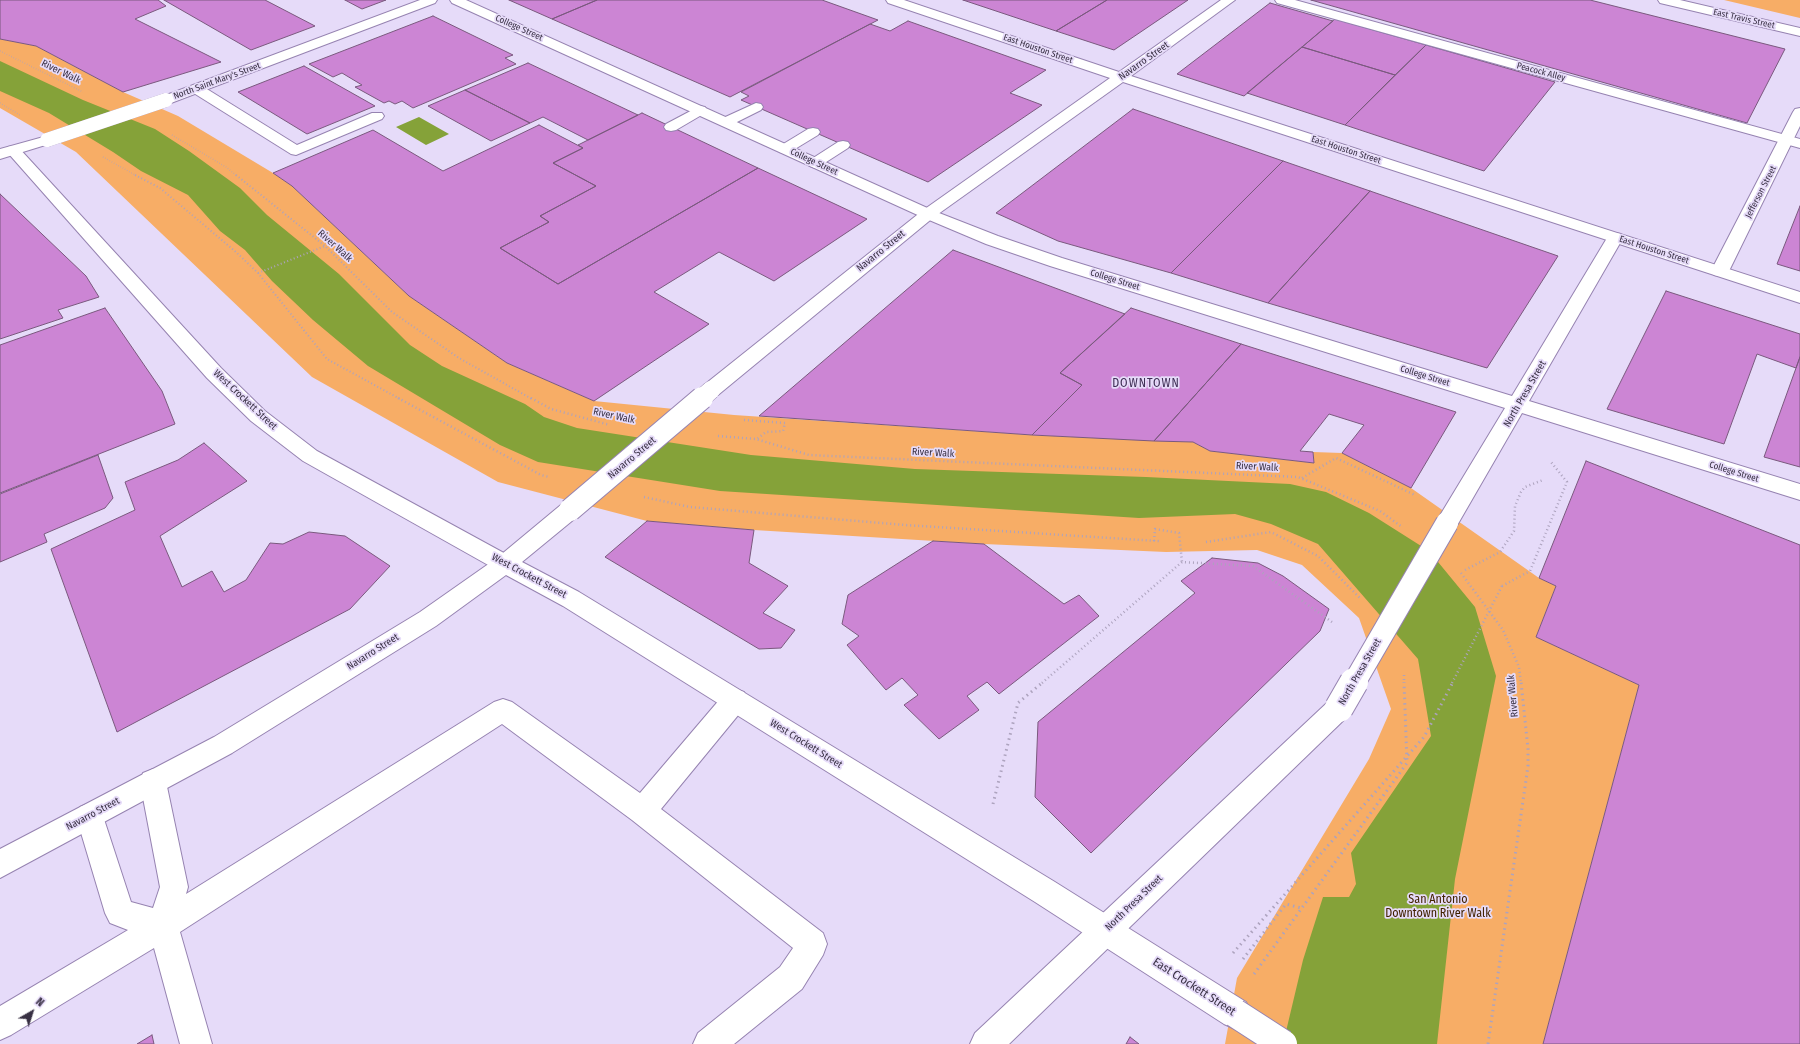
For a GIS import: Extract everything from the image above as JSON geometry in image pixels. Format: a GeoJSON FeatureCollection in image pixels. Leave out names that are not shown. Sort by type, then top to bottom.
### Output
{"type":"FeatureCollection","features":[{"type":"Feature","properties":{"kind":"main road","name":"North Saint Mary's Street"},"geometry":{"type":"LineString","coordinates":[[7,152],[197,89],[431,0]]}},
{"type":"Feature","properties":{"kind":"main road","name":"College Street"},"geometry":{"type":"LineString","coordinates":[[456,0],[928,214],[992,240],[1056,262],[1800,492]]}},
{"type":"Feature","properties":{"kind":"main road","name":"East Houston Street"},"geometry":{"type":"LineString","coordinates":[[892,0],[1122,77],[1800,298]]}},
{"type":"Feature","properties":{"kind":"main road","name":"Navarro Street"},"geometry":{"type":"LineString","coordinates":[[0,864],[222,745],[428,619],[505,564],[711,390],[928,214],[1229,0]]}},
{"type":"Feature","properties":{"kind":"main road","name":"Peacock Alley"},"geometry":{"type":"LineString","coordinates":[[1281,0],[1793,142]]}},
{"type":"Feature","properties":{"kind":"main road","name":"East Travis Street"},"geometry":{"type":"LineString","coordinates":[[1664,0],[1800,32]]}},
{"type":"Feature","properties":{"kind":"main road"},"geometry":{"type":"LineString","coordinates":[[197,89],[296,151],[377,116]]}},
{"type":"Feature","properties":{"kind":"main road"},"geometry":{"type":"LineString","coordinates":[[732,125],[762,109]]}},
{"type":"Feature","properties":{"kind":"main road"},"geometry":{"type":"LineString","coordinates":[[671,127],[700,110]]}},
{"type":"Feature","properties":{"kind":"main road","name":"Jefferson Street"},"geometry":{"type":"LineString","coordinates":[[1720,271],[1793,142],[1800,112]]}},
{"type":"Feature","properties":{"kind":"main road"},"geometry":{"type":"LineString","coordinates":[[785,149],[813,132]]}},
{"type":"Feature","properties":{"kind":"main road"},"geometry":{"type":"LineString","coordinates":[[808,159],[836,142]]}},
{"type":"Feature","properties":{"kind":"main road","name":"West Crockett Street"},"geometry":{"type":"LineString","coordinates":[[7,152],[214,373],[258,416],[310,456],[505,564],[571,598],[1106,930]]}},
{"type":"Feature","properties":{"kind":"main road","name":"North Presa Street"},"geometry":{"type":"LineString","coordinates":[[986,1044],[1339,708],[1615,238]]}},
{"type":"Feature","properties":{"kind":"main road"},"geometry":{"type":"LineString","coordinates":[[642,812],[735,700]]}},
{"type":"Feature","properties":{"kind":"main road"},"geometry":{"type":"LineString","coordinates":[[0,1024],[162,926],[503,710],[604,783],[812,944],[791,978],[710,1044]]}},
{"type":"Feature","properties":{"kind":"main road"},"geometry":{"type":"LineString","coordinates":[[153,782],[174,887],[162,926],[196,1044]]}},
{"type":"Feature","properties":{"kind":"main road"},"geometry":{"type":"LineString","coordinates":[[90,816],[120,913],[162,926]]}},
{"type":"Feature","properties":{"kind":"main road","name":"East Crockett Street"},"geometry":{"type":"LineString","coordinates":[[1106,930],[1283,1044]]}},
{"type":"Feature","properties":{"kind":"path","name":"River Walk"},"geometry":{"type":"LineString","coordinates":[[0,51],[85,93]]}},
{"type":"Feature","properties":{"kind":"path"},"geometry":{"type":"LineString","coordinates":[[0,103],[24,117]]}},
{"type":"Feature","properties":{"kind":"path","name":"River Walk"},"geometry":{"type":"LineString","coordinates":[[170,133],[226,167],[325,246],[392,312],[459,358],[551,409],[616,427]]}},
{"type":"Feature","properties":{"kind":"path"},"geometry":{"type":"LineString","coordinates":[[101,156],[160,188],[236,252],[258,274],[327,359],[542,475],[549,477]]}},
{"type":"Feature","properties":{"kind":"path"},"geometry":{"type":"LineString","coordinates":[[258,274],[325,246]]}},
{"type":"Feature","properties":{"kind":"path"},"geometry":{"type":"LineString","coordinates":[[744,420],[786,423],[782,431],[766,432],[756,439]]}},
{"type":"Feature","properties":{"kind":"path","name":"River Walk"},"geometry":{"type":"LineString","coordinates":[[717,436],[756,439],[809,455],[1301,478],[1380,511],[1404,528]]}},
{"type":"Feature","properties":{"kind":"path"},"geometry":{"type":"LineString","coordinates":[[1301,478],[1336,458],[1415,495]]}},
{"type":"Feature","properties":{"kind":"path"},"geometry":{"type":"LineString","coordinates":[[1233,953],[1424,737],[1502,586],[1530,571],[1567,482],[1551,462]]}},
{"type":"Feature","properties":{"kind":"path","name":"River Walk"},"geometry":{"type":"LineString","coordinates":[[1488,1044],[1528,766],[1528,749],[1522,710],[1519,667],[1503,630],[1461,572],[1500,552],[1514,531],[1515,506],[1521,492],[1525,487],[1542,480]]}},
{"type":"Feature","properties":{"kind":"path"},"geometry":{"type":"LineString","coordinates":[[643,497],[690,507],[905,525],[1159,541]]}},
{"type":"Feature","properties":{"kind":"path"},"geometry":{"type":"LineString","coordinates":[[1154,541],[1155,529],[1179,533],[1182,562]]}},
{"type":"Feature","properties":{"kind":"path"},"geometry":{"type":"LineString","coordinates":[[993,804],[1018,703],[1182,562],[1253,566],[1332,622]]}},
{"type":"Feature","properties":{"kind":"path"},"geometry":{"type":"LineString","coordinates":[[1243,960],[1286,904],[1301,908]]}},
{"type":"Feature","properties":{"kind":"green space"},"geometry":{"type":"Polygon","coordinates":[[[1724,0],[1800,0],[1800,18],[1724,0]]]}},
{"type":"Feature","properties":{"kind":"green space","name":"San Antonio Downtown River Walk"},"geometry":{"type":"Polygon","coordinates":[[[0,39],[36,46],[123,92],[178,116],[273,173],[292,186],[409,296],[507,363],[594,401],[734,415],[1032,435],[1193,442],[1210,451],[1314,463],[1313,452],[1342,453],[1411,488],[1539,578],[1556,586],[1536,637],[1639,685],[1543,1044],[1225,1044],[1237,978],[1369,759],[1391,709],[1359,618],[1302,565],[1257,550],[1166,552],[984,544],[754,530],[647,521],[498,482],[312,377],[76,152],[0,108],[0,39]]]}},
{"type":"Feature","properties":{"kind":"shaded area"},"geometry":{"type":"Polygon","coordinates":[[[0,61],[83,100],[155,129],[189,151],[240,188],[267,215],[339,274],[410,345],[442,366],[525,404],[544,417],[577,428],[751,455],[915,469],[1146,477],[1290,484],[1326,492],[1369,513],[1429,551],[1475,607],[1496,676],[1455,879],[1437,1044],[1283,1044],[1303,960],[1323,897],[1349,897],[1356,884],[1351,853],[1431,736],[1418,659],[1318,544],[1271,524],[1235,514],[1139,518],[720,491],[538,462],[500,445],[368,366],[313,320],[272,281],[245,250],[220,231],[188,195],[141,171],[49,113],[0,91],[0,61]]]}},
{"type":"Feature","properties":{"kind":"shaded area"},"geometry":{"type":"Polygon","coordinates":[[[419,117],[449,134],[426,145],[396,127],[419,117]]]}},
{"type":"Feature","properties":{"kind":"building"},"geometry":{"type":"Polygon","coordinates":[[[0,0],[158,0],[166,6],[135,19],[221,62],[123,92],[36,46],[0,39],[0,0]]]}},
{"type":"Feature","properties":{"kind":"building"},"geometry":{"type":"Polygon","coordinates":[[[164,0],[265,0],[315,26],[251,50],[164,0]]]}},
{"type":"Feature","properties":{"kind":"building"},"geometry":{"type":"Polygon","coordinates":[[[345,0],[386,0],[362,9],[345,0]]]}},
{"type":"Feature","properties":{"kind":"building"},"geometry":{"type":"Polygon","coordinates":[[[509,0],[597,0],[552,19],[509,0]]]}},
{"type":"Feature","properties":{"kind":"building"},"geometry":{"type":"Polygon","coordinates":[[[597,0],[822,0],[878,20],[730,97],[552,19],[597,0]]]}},
{"type":"Feature","properties":{"kind":"building"},"geometry":{"type":"Polygon","coordinates":[[[963,0],[1107,0],[1056,31],[963,0]]]}},
{"type":"Feature","properties":{"kind":"building"},"geometry":{"type":"Polygon","coordinates":[[[1107,0],[1188,0],[1114,50],[1056,31],[1107,0]]]}},
{"type":"Feature","properties":{"kind":"building"},"geometry":{"type":"Polygon","coordinates":[[[1311,0],[1590,0],[1785,49],[1747,123],[1311,0]]]}},
{"type":"Feature","properties":{"kind":"building"},"geometry":{"type":"Polygon","coordinates":[[[1270,3],[1333,21],[1244,96],[1177,74],[1270,3]]]}},
{"type":"Feature","properties":{"kind":"building"},"geometry":{"type":"Polygon","coordinates":[[[433,16],[513,55],[505,58],[516,64],[413,108],[402,101],[395,104],[389,101],[384,103],[355,87],[362,85],[342,73],[333,77],[309,64],[433,16]]]}},
{"type":"Feature","properties":{"kind":"building"},"geometry":{"type":"Polygon","coordinates":[[[1335,19],[1426,45],[1395,75],[1302,47],[1335,19]]]}},
{"type":"Feature","properties":{"kind":"building"},"geometry":{"type":"Polygon","coordinates":[[[908,21],[1046,70],[1010,93],[1042,105],[928,182],[741,100],[749,96],[741,92],[870,24],[890,31],[908,21]]]}},
{"type":"Feature","properties":{"kind":"building"},"geometry":{"type":"Polygon","coordinates":[[[1426,45],[1555,82],[1484,171],[1345,125],[1426,45]]]}},
{"type":"Feature","properties":{"kind":"building"},"geometry":{"type":"Polygon","coordinates":[[[1302,47],[1395,75],[1345,125],[1247,93],[1302,47]]]}},
{"type":"Feature","properties":{"kind":"building"},"geometry":{"type":"Polygon","coordinates":[[[528,63],[638,115],[588,140],[543,117],[530,123],[465,90],[528,63]]]}},
{"type":"Feature","properties":{"kind":"building"},"geometry":{"type":"Polygon","coordinates":[[[304,66],[375,106],[307,134],[238,92],[304,66]]]}},
{"type":"Feature","properties":{"kind":"building"},"geometry":{"type":"Polygon","coordinates":[[[465,90],[530,123],[491,141],[428,106],[465,90]]]}},
{"type":"Feature","properties":{"kind":"building"},"geometry":{"type":"Polygon","coordinates":[[[1133,109],[1283,161],[1171,273],[1058,241],[996,213],[1133,109]]]}},
{"type":"Feature","properties":{"kind":"building"},"geometry":{"type":"Polygon","coordinates":[[[642,113],[758,168],[558,284],[500,248],[549,222],[540,216],[596,186],[553,163],[583,148],[578,145],[642,113]]]}},
{"type":"Feature","properties":{"kind":"building"},"geometry":{"type":"Polygon","coordinates":[[[539,125],[583,148],[553,163],[596,186],[540,216],[549,222],[500,248],[558,284],[758,168],[867,219],[774,281],[719,252],[654,292],[709,324],[594,401],[507,363],[409,296],[292,186],[273,173],[373,130],[443,171],[539,125]]]}},
{"type":"Feature","properties":{"kind":"building"},"geometry":{"type":"Polygon","coordinates":[[[1283,161],[1370,191],[1268,303],[1171,273],[1283,161]]]}},
{"type":"Feature","properties":{"kind":"building"},"geometry":{"type":"Polygon","coordinates":[[[1370,191],[1558,256],[1487,368],[1268,303],[1370,191]]]}},
{"type":"Feature","properties":{"kind":"building"},"geometry":{"type":"Polygon","coordinates":[[[0,194],[86,276],[99,297],[58,310],[63,318],[0,339],[0,194]]]}},
{"type":"Feature","properties":{"kind":"building"},"geometry":{"type":"Polygon","coordinates":[[[1800,206],[1800,271],[1777,264],[1800,206]]]}},
{"type":"Feature","properties":{"kind":"building"},"geometry":{"type":"Polygon","coordinates":[[[953,250],[1125,314],[1060,373],[1082,385],[1032,435],[759,416],[953,250]]]}},
{"type":"Feature","properties":{"kind":"building"},"geometry":{"type":"Polygon","coordinates":[[[1666,291],[1800,334],[1800,357],[1796,368],[1757,354],[1724,444],[1607,409],[1666,291]]]}},
{"type":"Feature","properties":{"kind":"building"},"geometry":{"type":"Polygon","coordinates":[[[105,308],[162,391],[175,424],[0,493],[0,345],[105,308]]]}},
{"type":"Feature","properties":{"kind":"building"},"geometry":{"type":"Polygon","coordinates":[[[1131,308],[1241,344],[1154,441],[1032,435],[1082,385],[1060,373],[1131,308]]]}},
{"type":"Feature","properties":{"kind":"building"},"geometry":{"type":"Polygon","coordinates":[[[1241,344],[1456,412],[1411,488],[1342,453],[1364,425],[1329,414],[1300,451],[1313,452],[1314,463],[1210,451],[1193,442],[1154,441],[1241,344]]]}},
{"type":"Feature","properties":{"kind":"building"},"geometry":{"type":"Polygon","coordinates":[[[1800,357],[1800,467],[1764,457],[1800,357]]]}},
{"type":"Feature","properties":{"kind":"building"},"geometry":{"type":"Polygon","coordinates":[[[204,443],[247,481],[160,536],[182,587],[212,571],[224,592],[246,580],[270,543],[283,544],[309,532],[345,536],[390,566],[350,609],[117,732],[51,549],[135,510],[125,482],[178,460],[204,443]]]}},
{"type":"Feature","properties":{"kind":"building"},"geometry":{"type":"Polygon","coordinates":[[[98,455],[113,498],[105,508],[44,534],[47,542],[0,562],[0,494],[98,455]]]}},
{"type":"Feature","properties":{"kind":"building"},"geometry":{"type":"Polygon","coordinates":[[[1586,461],[1800,545],[1800,1044],[1543,1044],[1639,685],[1536,637],[1556,586],[1539,578],[1586,461]]]}},
{"type":"Feature","properties":{"kind":"building"},"geometry":{"type":"Polygon","coordinates":[[[647,521],[754,530],[749,563],[788,586],[763,613],[795,630],[781,648],[759,649],[605,557],[647,521]]]}},
{"type":"Feature","properties":{"kind":"building"},"geometry":{"type":"Polygon","coordinates":[[[933,541],[984,544],[1064,604],[1079,595],[1099,616],[999,694],[987,682],[967,696],[979,710],[939,739],[904,705],[918,695],[902,678],[886,690],[847,645],[859,636],[842,624],[848,595],[933,541]]]}},
{"type":"Feature","properties":{"kind":"building"},"geometry":{"type":"Polygon","coordinates":[[[1212,558],[1258,563],[1283,576],[1329,609],[1320,631],[1091,853],[1035,797],[1038,722],[1195,593],[1181,581],[1212,558]]]}},
{"type":"Feature","properties":{"kind":"building"},"geometry":{"type":"Polygon","coordinates":[[[152,1035],[154,1044],[137,1044],[152,1035]]]}},
{"type":"Feature","properties":{"kind":"building"},"geometry":{"type":"Polygon","coordinates":[[[1130,1037],[1139,1044],[1126,1044],[1130,1037]]]}},
{"type":"Feature","properties":{"kind":"district","name":"DOWNTOWN"},"geometry":{"type":"Point","coordinates":[1146,384]}}]}
